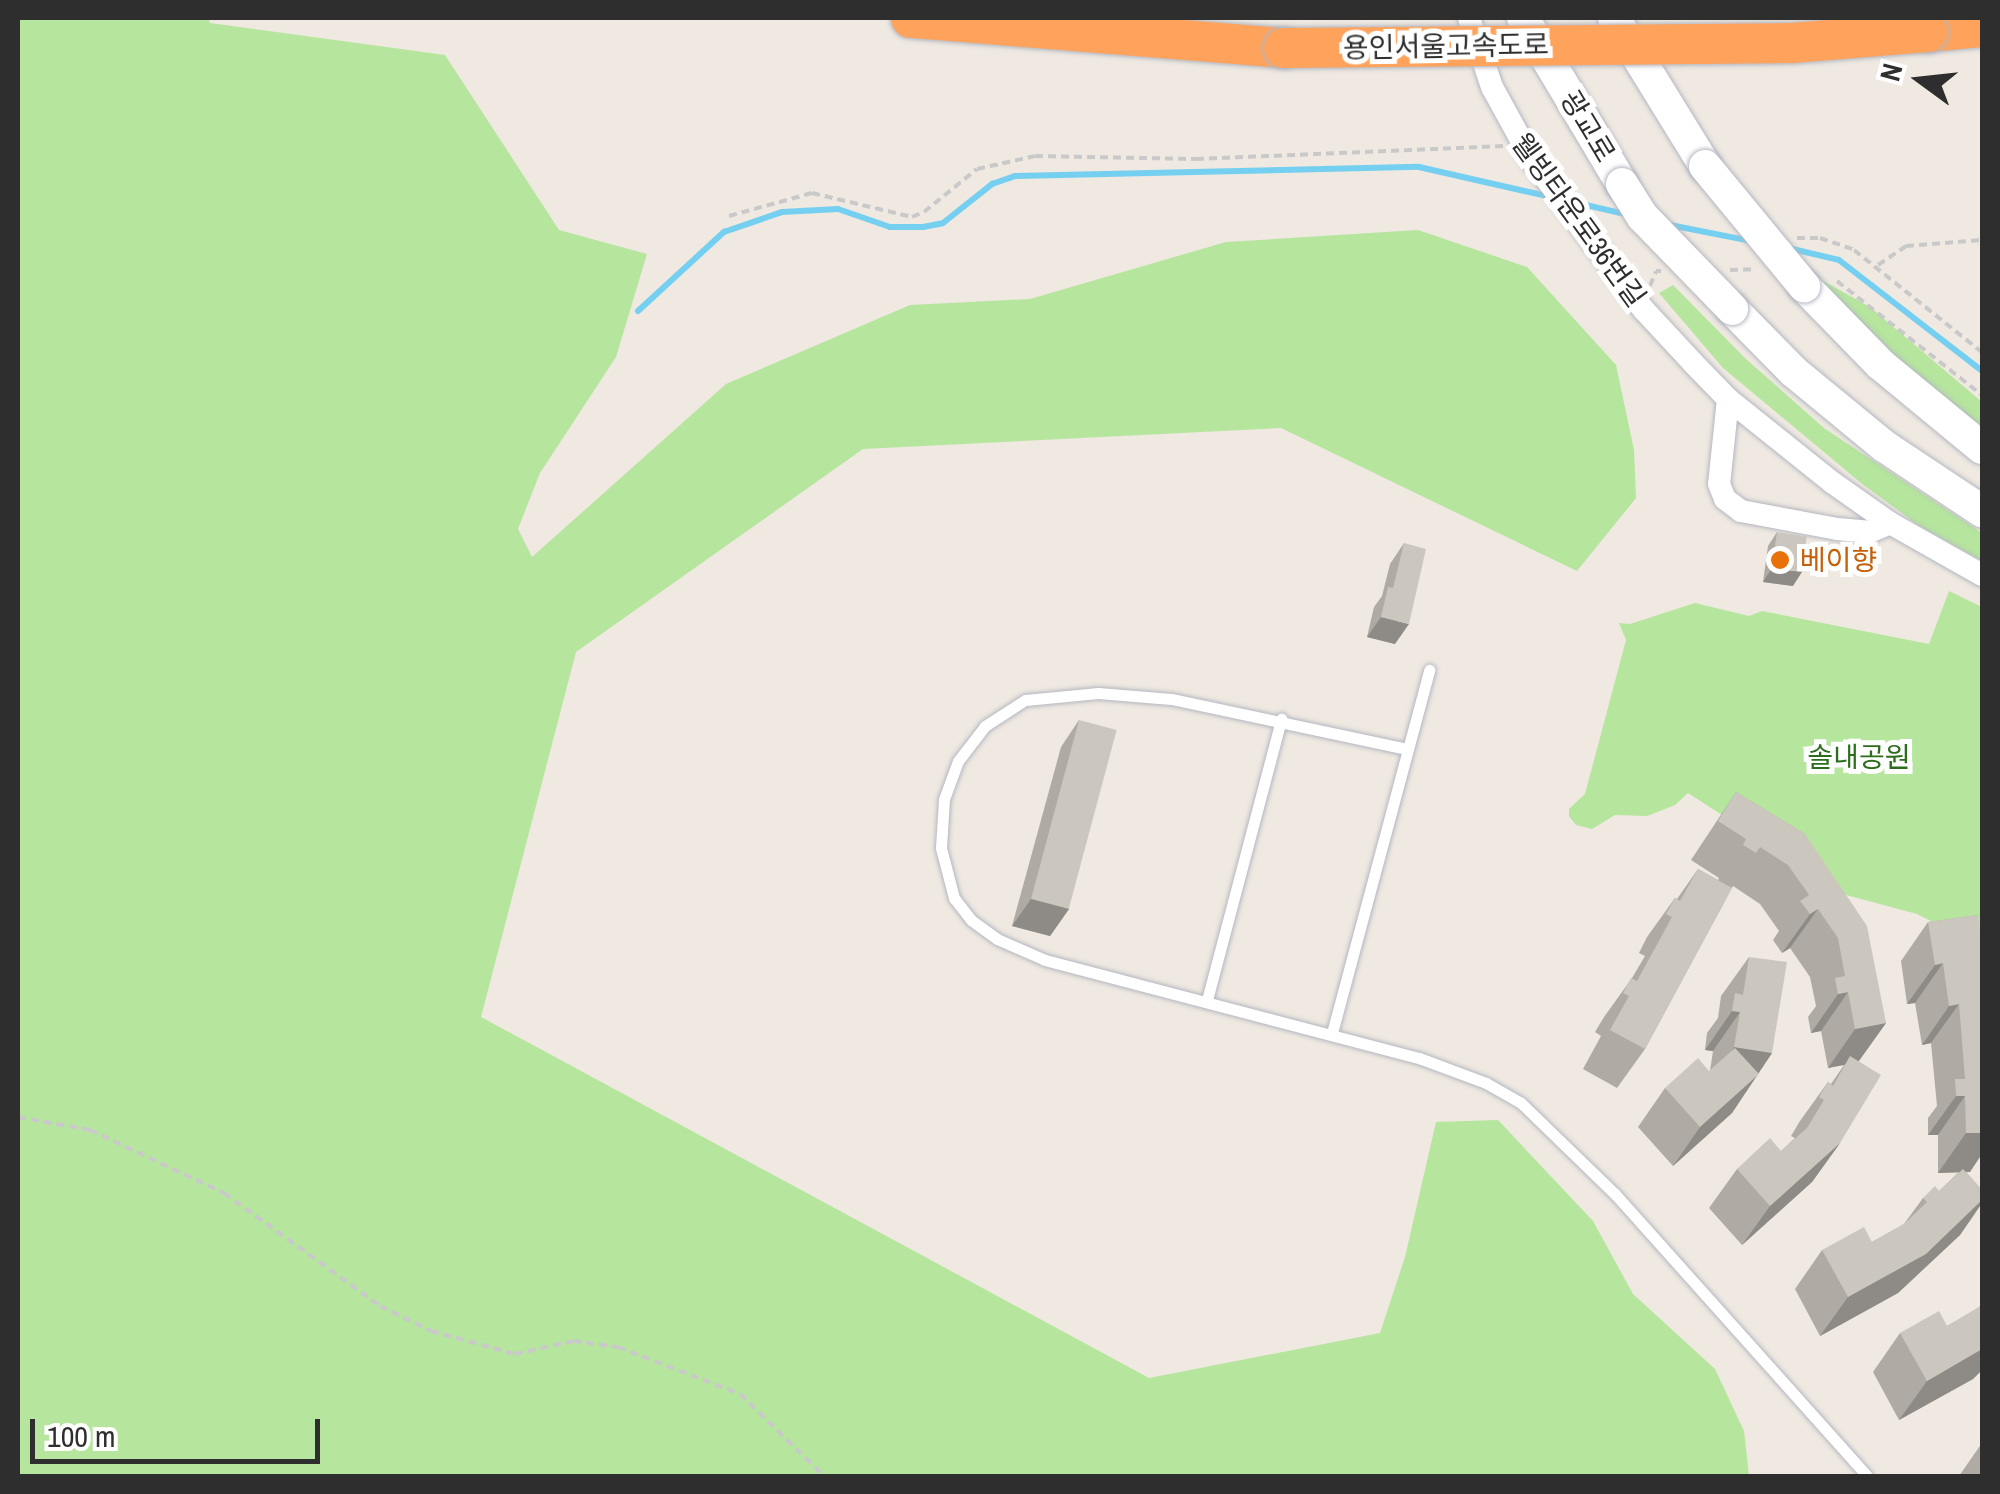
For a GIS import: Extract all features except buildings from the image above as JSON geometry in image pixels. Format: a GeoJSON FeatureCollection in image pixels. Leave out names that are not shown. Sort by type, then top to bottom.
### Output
{"type":"FeatureCollection","features":[{"type":"Feature","properties":{"kind":"highway","name":"용인서울고속도로"},"geometry":{"type":"LineString","coordinates":[[911,18],[1284,48],[1792,43],[1982,26]]}},
{"type":"Feature","properties":{"kind":"main road","name":"광교로"},"geometry":{"type":"LineString","coordinates":[[1522,18],[1622,184],[1668,244],[1794,372],[1869,434],[1982,511]]}},
{"type":"Feature","properties":{"kind":"main road"},"geometry":{"type":"LineString","coordinates":[[1614,18],[1705,166],[1804,286],[1880,364],[1982,448]]}},
{"type":"Feature","properties":{"kind":"street","name":"웰빙타운로36번길"},"geometry":{"type":"LineString","coordinates":[[1469,18],[1492,87],[1526,150],[1644,310],[1728,400],[1890,523],[1982,575]]}},
{"type":"Feature","properties":{"kind":"street"},"geometry":{"type":"LineString","coordinates":[[1728,400],[1720,484],[1725,499],[1742,511],[1837,530],[1869,532],[1890,523]]}},
{"type":"Feature","properties":{"kind":"lane"},"geometry":{"type":"LineString","coordinates":[[1332,1033],[1430,670]]}},
{"type":"Feature","properties":{"kind":"lane"},"geometry":{"type":"LineString","coordinates":[[1406,749],[1280,720],[1153,697],[1098,693],[1025,700],[986,726],[958,761],[944,799],[941,848],[954,898],[971,920],[998,939],[1046,960],[1332,1033],[1419,1058],[1486,1083],[1551,1128],[1866,1476]]}},
{"type":"Feature","properties":{"kind":"lane"},"geometry":{"type":"LineString","coordinates":[[1207,1000],[1280,720]]}},
{"type":"Feature","properties":{"kind":"path"},"geometry":{"type":"LineString","coordinates":[[729,216],[812,192],[912,217],[977,170],[1035,156],[1196,159],[1380,150],[1526,150]]}},
{"type":"Feature","properties":{"kind":"path"},"geometry":{"type":"LineString","coordinates":[[1792,238],[1839,242],[1876,266],[1982,352]]}},
{"type":"Feature","properties":{"kind":"path"},"geometry":{"type":"LineString","coordinates":[[1876,266],[1906,246],[1982,240]]}},
{"type":"Feature","properties":{"kind":"path"},"geometry":{"type":"LineString","coordinates":[[18,1117],[90,1130],[224,1193],[380,1306],[430,1331],[515,1354],[572,1340],[618,1347],[740,1394],[824,1476]]}},
{"type":"Feature","properties":{"kind":"green space"},"geometry":{"type":"Polygon","coordinates":[[[18,18],[208,18],[210,23],[445,55],[559,230],[647,254],[616,357],[540,473],[518,529],[532,557],[726,384],[910,305],[1030,299],[1226,242],[1418,230],[1527,267],[1616,365],[1634,450],[1636,498],[1577,571],[1281,428],[863,449],[576,652],[481,1017],[1149,1378],[1380,1333],[1405,1257],[1436,1122],[1498,1120],[1593,1221],[1633,1294],[1715,1369],[1744,1431],[1749,1476],[18,1476],[18,18]]]}},
{"type":"Feature","properties":{"kind":"green space"},"geometry":{"type":"Polygon","coordinates":[[[1818,278],[1870,307],[1982,402],[1982,434],[1905,369],[1818,278]]]}},
{"type":"Feature","properties":{"kind":"green space"},"geometry":{"type":"Polygon","coordinates":[[[1673,285],[1745,358],[1824,428],[1982,533],[1982,561],[1918,525],[1861,483],[1723,368],[1659,293],[1673,285]]]}},
{"type":"Feature","properties":{"kind":"green space","name":"솔내공원"},"geometry":{"type":"Polygon","coordinates":[[[1949,591],[1982,607],[1982,947],[1917,914],[1846,895],[1688,793],[1675,805],[1647,816],[1615,815],[1592,829],[1576,825],[1569,816],[1569,809],[1585,794],[1626,640],[1619,623],[1630,624],[1695,603],[1749,616],[1762,611],[1929,644],[1949,591]]]}},
{"type":"Feature","properties":{"kind":"waterway"},"geometry":{"type":"LineString","coordinates":[[638,311],[724,232],[782,212],[838,209],[890,227],[923,227],[943,223],[992,184],[1015,176],[1419,167],[1551,197]]}},
{"type":"Feature","properties":{"kind":"waterway"},"geometry":{"type":"LineString","coordinates":[[1573,202],[1629,215]]}},
{"type":"Feature","properties":{"kind":"waterway"},"geometry":{"type":"LineString","coordinates":[[1670,225],[1751,241]]}},
{"type":"Feature","properties":{"kind":"waterway"},"geometry":{"type":"LineString","coordinates":[[1788,248],[1839,260],[1982,371]]}},
{"type":"Feature","properties":{"kind":"place","name":"베이향"},"geometry":{"type":"Point","coordinates":[1780,560]}}]}
